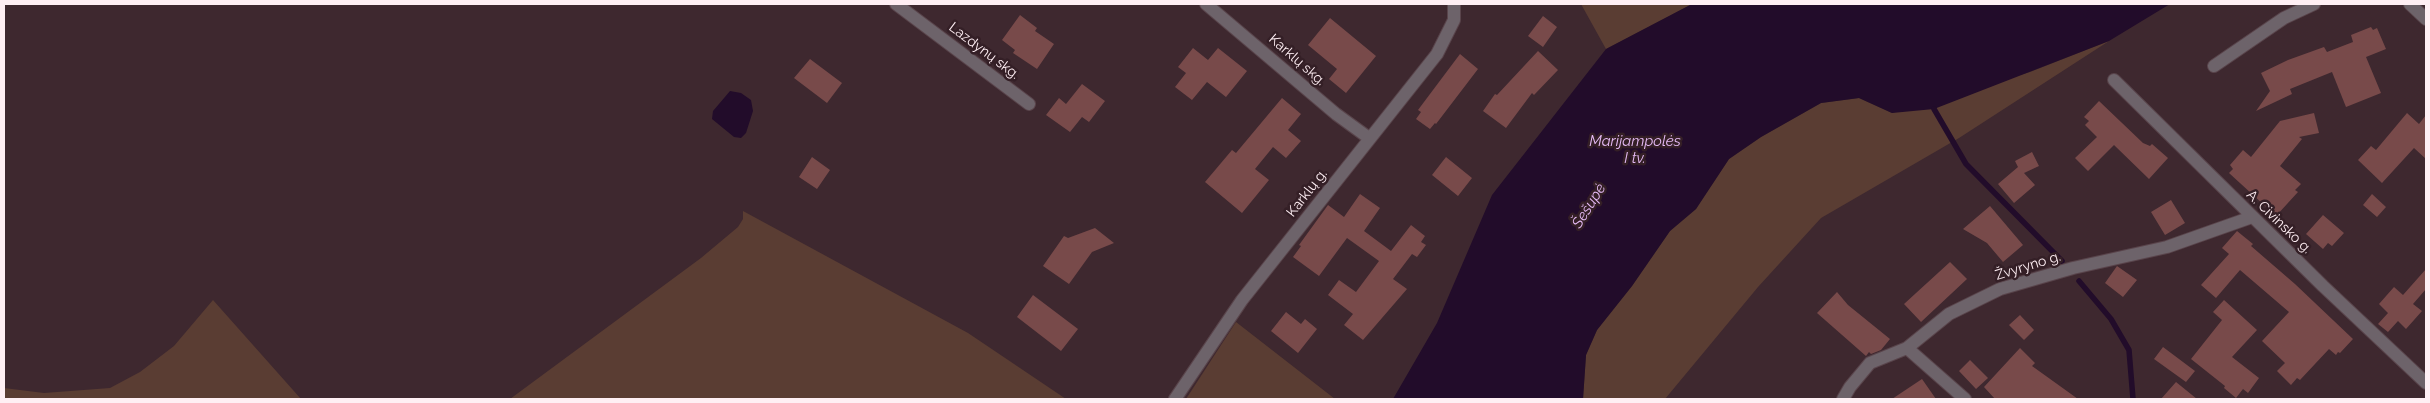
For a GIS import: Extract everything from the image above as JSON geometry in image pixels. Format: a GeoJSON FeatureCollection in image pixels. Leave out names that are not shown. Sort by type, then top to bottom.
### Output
{"type":"FeatureCollection","features":[{"type":"Feature","properties":{"kind":"street","name":"Lazdynų skg."},"geometry":{"type":"LineString","coordinates":[[896,4],[1029,104]]}},
{"type":"Feature","properties":{"kind":"street","name":"Karklų skg."},"geometry":{"type":"LineString","coordinates":[[1206,4],[1336,114],[1370,138]]}},
{"type":"Feature","properties":{"kind":"street","name":"Karklų g."},"geometry":{"type":"LineString","coordinates":[[1175,399],[1242,300],[1437,54],[1454,20],[1454,4]]}},
{"type":"Feature","properties":{"kind":"street"},"geometry":{"type":"LineString","coordinates":[[2214,66],[2284,18],[2314,4]]}},
{"type":"Feature","properties":{"kind":"street"},"geometry":{"type":"LineString","coordinates":[[2410,4],[2426,19]]}},
{"type":"Feature","properties":{"kind":"street","name":"A. Civinsko g."},"geometry":{"type":"LineString","coordinates":[[2114,80],[2252,217],[2426,383]]}},
{"type":"Feature","properties":{"kind":"street","name":"Žvyryno g."},"geometry":{"type":"LineString","coordinates":[[1843,399],[1850,387],[1870,363],[1908,348],[1949,314],[2000,289],[2073,268],[2167,247],[2252,217]]}},
{"type":"Feature","properties":{"kind":"street"},"geometry":{"type":"LineString","coordinates":[[1908,348],[1965,399]]}},
{"type":"Feature","properties":{"kind":"shaded area"},"geometry":{"type":"Polygon","coordinates":[[[1581,4],[1692,4],[1606,49],[1581,4]]]}},
{"type":"Feature","properties":{"kind":"shaded area"},"geometry":{"type":"Polygon","coordinates":[[[2109,41],[1959,138],[1821,218],[1758,287],[1665,399],[1583,399],[1586,355],[1597,330],[1632,286],[1670,231],[1696,209],[1729,159],[1761,137],[1821,103],[1859,98],[1892,113],[2030,72],[2109,41]]]}},
{"type":"Feature","properties":{"kind":"shaded area"},"geometry":{"type":"Polygon","coordinates":[[[743,211],[968,333],[1066,399],[510,399],[701,258],[738,227],[743,219],[743,211]]]}},
{"type":"Feature","properties":{"kind":"shaded area"},"geometry":{"type":"Polygon","coordinates":[[[213,300],[301,399],[4,399],[4,388],[44,393],[110,388],[140,372],[174,346],[213,300]]]}},
{"type":"Feature","properties":{"kind":"shaded area"},"geometry":{"type":"Polygon","coordinates":[[[1236,322],[1335,399],[1186,399],[1236,322]]]}},
{"type":"Feature","properties":{"kind":"water","name":"Marijampolės I tv."},"geometry":{"type":"Polygon","coordinates":[[[1692,4],[2170,4],[2109,41],[1934,109],[1892,113],[1859,98],[1821,103],[1761,137],[1729,159],[1696,209],[1670,231],[1632,286],[1597,330],[1586,355],[1583,399],[1393,399],[1437,323],[1492,195],[1606,49],[1692,4]]]}},
{"type":"Feature","properties":{"kind":"water"},"geometry":{"type":"Polygon","coordinates":[[[730,91],[741,93],[751,100],[753,111],[746,133],[741,138],[734,137],[712,119],[713,111],[730,91]]]}},
{"type":"Feature","properties":{"kind":"building"},"geometry":{"type":"Polygon","coordinates":[[[1020,15],[1037,28],[1035,31],[1054,44],[1037,69],[1013,53],[1015,50],[1002,40],[1020,15]]]}},
{"type":"Feature","properties":{"kind":"building"},"geometry":{"type":"Polygon","coordinates":[[[1543,16],[1557,27],[1543,47],[1528,36],[1543,16]]]}},
{"type":"Feature","properties":{"kind":"building"},"geometry":{"type":"Polygon","coordinates":[[[1330,18],[1376,56],[1346,93],[1329,79],[1337,69],[1308,45],[1330,18]]]}},
{"type":"Feature","properties":{"kind":"building"},"geometry":{"type":"Polygon","coordinates":[[[2371,27],[2373,30],[2377,28],[2386,49],[2366,57],[2381,93],[2346,107],[2332,72],[2290,89],[2292,94],[2256,111],[2270,91],[2261,73],[2288,60],[2324,47],[2327,52],[2353,42],[2351,35],[2371,27]]]}},
{"type":"Feature","properties":{"kind":"building"},"geometry":{"type":"Polygon","coordinates":[[[1193,48],[1208,60],[1218,48],[1247,71],[1226,97],[1207,82],[1192,100],[1175,87],[1186,73],[1178,67],[1193,48]]]}},
{"type":"Feature","properties":{"kind":"building"},"geometry":{"type":"Polygon","coordinates":[[[1538,51],[1558,70],[1534,95],[1532,93],[1506,128],[1483,111],[1495,94],[1497,95],[1538,51]]]}},
{"type":"Feature","properties":{"kind":"building"},"geometry":{"type":"Polygon","coordinates":[[[1460,54],[1478,69],[1436,124],[1430,129],[1416,119],[1421,112],[1418,110],[1460,54]]]}},
{"type":"Feature","properties":{"kind":"building"},"geometry":{"type":"Polygon","coordinates":[[[810,59],[842,83],[827,103],[794,78],[810,59]]]}},
{"type":"Feature","properties":{"kind":"building"},"geometry":{"type":"Polygon","coordinates":[[[1082,84],[1105,101],[1089,122],[1082,117],[1070,132],[1046,115],[1059,98],[1066,104],[1082,84]]]}},
{"type":"Feature","properties":{"kind":"building"},"geometry":{"type":"Polygon","coordinates":[[[1282,98],[1301,114],[1288,130],[1301,141],[1286,158],[1273,147],[1255,169],[1269,180],[1242,213],[1205,182],[1232,150],[1236,153],[1282,98]]]}},
{"type":"Feature","properties":{"kind":"building"},"geometry":{"type":"Polygon","coordinates":[[[2099,101],[2143,143],[2150,146],[2152,144],[2168,158],[2149,179],[2114,145],[2088,171],[2075,158],[2097,137],[2085,125],[2089,121],[2084,117],[2099,101]]]}},
{"type":"Feature","properties":{"kind":"building"},"geometry":{"type":"Polygon","coordinates":[[[2314,113],[2319,133],[2299,137],[2302,139],[2280,166],[2301,184],[2295,190],[2298,192],[2276,216],[2229,173],[2233,169],[2230,165],[2243,150],[2251,157],[2280,121],[2314,113]]]}},
{"type":"Feature","properties":{"kind":"building"},"geometry":{"type":"Polygon","coordinates":[[[2407,113],[2419,124],[2426,115],[2426,159],[2414,148],[2382,183],[2358,160],[2371,146],[2376,150],[2407,113]]]}},
{"type":"Feature","properties":{"kind":"building"},"geometry":{"type":"Polygon","coordinates":[[[2032,152],[2039,166],[2024,173],[2035,185],[2014,203],[1998,184],[2018,167],[2015,161],[2032,152]]]}},
{"type":"Feature","properties":{"kind":"building"},"geometry":{"type":"Polygon","coordinates":[[[812,157],[830,170],[817,189],[799,177],[812,157]]]}},
{"type":"Feature","properties":{"kind":"building"},"geometry":{"type":"Polygon","coordinates":[[[1446,157],[1472,178],[1458,196],[1432,175],[1446,157]]]}},
{"type":"Feature","properties":{"kind":"building"},"geometry":{"type":"Polygon","coordinates":[[[1360,194],[1380,208],[1364,231],[1391,251],[1411,225],[1425,236],[1421,242],[1426,245],[1417,257],[1412,254],[1393,279],[1407,289],[1363,340],[1344,325],[1353,314],[1328,295],[1339,280],[1356,292],[1379,261],[1347,238],[1319,276],[1293,257],[1301,246],[1299,245],[1328,205],[1344,217],[1360,194]]]}},
{"type":"Feature","properties":{"kind":"building"},"geometry":{"type":"Polygon","coordinates":[[[2372,194],[2386,207],[2377,217],[2363,205],[2372,194]]]}},
{"type":"Feature","properties":{"kind":"building"},"geometry":{"type":"Polygon","coordinates":[[[2171,200],[2185,223],[2165,235],[2151,212],[2171,200]]]}},
{"type":"Feature","properties":{"kind":"building"},"geometry":{"type":"Polygon","coordinates":[[[1990,206],[2023,245],[2003,262],[1987,243],[1963,229],[1990,206]]]}},
{"type":"Feature","properties":{"kind":"building"},"geometry":{"type":"Polygon","coordinates":[[[2323,215],[2344,233],[2332,246],[2328,243],[2323,249],[2306,234],[2323,215]]]}},
{"type":"Feature","properties":{"kind":"building"},"geometry":{"type":"Polygon","coordinates":[[[1095,228],[1114,243],[1092,252],[1069,284],[1043,266],[1064,236],[1068,238],[1095,228]]]}},
{"type":"Feature","properties":{"kind":"building"},"geometry":{"type":"Polygon","coordinates":[[[2237,231],[2353,339],[2336,355],[2329,349],[2300,380],[2297,378],[2291,385],[2277,371],[2285,363],[2262,341],[2289,312],[2240,270],[2216,298],[2201,285],[2229,254],[2222,248],[2237,231]]]}},
{"type":"Feature","properties":{"kind":"building"},"geometry":{"type":"Polygon","coordinates":[[[1950,262],[1967,279],[1921,322],[1904,304],[1950,262]]]}},
{"type":"Feature","properties":{"kind":"building"},"geometry":{"type":"Polygon","coordinates":[[[2117,266],[2137,280],[2123,297],[2105,283],[2117,266]]]}},
{"type":"Feature","properties":{"kind":"building"},"geometry":{"type":"Polygon","coordinates":[[[2426,269],[2426,289],[2413,304],[2422,311],[2406,329],[2398,321],[2388,332],[2378,324],[2388,313],[2379,304],[2394,287],[2403,295],[2426,269]]]}},
{"type":"Feature","properties":{"kind":"building"},"geometry":{"type":"Polygon","coordinates":[[[1837,292],[1848,305],[1890,339],[1881,350],[1871,354],[1869,352],[1866,356],[1817,313],[1837,292]]]}},
{"type":"Feature","properties":{"kind":"building"},"geometry":{"type":"Polygon","coordinates":[[[1033,295],[1078,329],[1061,351],[1017,317],[1033,295]]]}},
{"type":"Feature","properties":{"kind":"building"},"geometry":{"type":"Polygon","coordinates":[[[2224,300],[2257,330],[2232,357],[2259,378],[2248,393],[2243,389],[2236,398],[2224,388],[2225,386],[2191,359],[2222,320],[2213,312],[2224,300]]]}},
{"type":"Feature","properties":{"kind":"building"},"geometry":{"type":"Polygon","coordinates":[[[1286,312],[1301,324],[1305,319],[1317,329],[1298,353],[1271,331],[1286,312]]]}},
{"type":"Feature","properties":{"kind":"building"},"geometry":{"type":"Polygon","coordinates":[[[2020,315],[2034,330],[2024,340],[2009,325],[2020,315]]]}},
{"type":"Feature","properties":{"kind":"building"},"geometry":{"type":"Polygon","coordinates":[[[2163,347],[2195,371],[2186,382],[2154,359],[2163,347]]]}},
{"type":"Feature","properties":{"kind":"building"},"geometry":{"type":"Polygon","coordinates":[[[2020,348],[2035,363],[2032,366],[2078,399],[1995,399],[1984,387],[2020,348]]]}},
{"type":"Feature","properties":{"kind":"building"},"geometry":{"type":"Polygon","coordinates":[[[1970,360],[1988,378],[1976,389],[1959,371],[1970,360]]]}},
{"type":"Feature","properties":{"kind":"building"},"geometry":{"type":"Polygon","coordinates":[[[1922,379],[1936,399],[1892,399],[1922,379]]]}},
{"type":"Feature","properties":{"kind":"building"},"geometry":{"type":"Polygon","coordinates":[[[2176,382],[2197,399],[2161,399],[2176,382]]]}},
{"type":"Feature","properties":{"kind":"waterway"},"geometry":{"type":"LineString","coordinates":[[1934,109],[1966,164],[2062,261]]}},
{"type":"Feature","properties":{"kind":"waterway"},"geometry":{"type":"LineString","coordinates":[[2079,281],[2111,319],[2129,350],[2133,399]]}},
{"type":"Feature","properties":{"kind":"water label","name":"Šešupė"},"geometry":{"type":"Point","coordinates":[1589,206]}}]}
